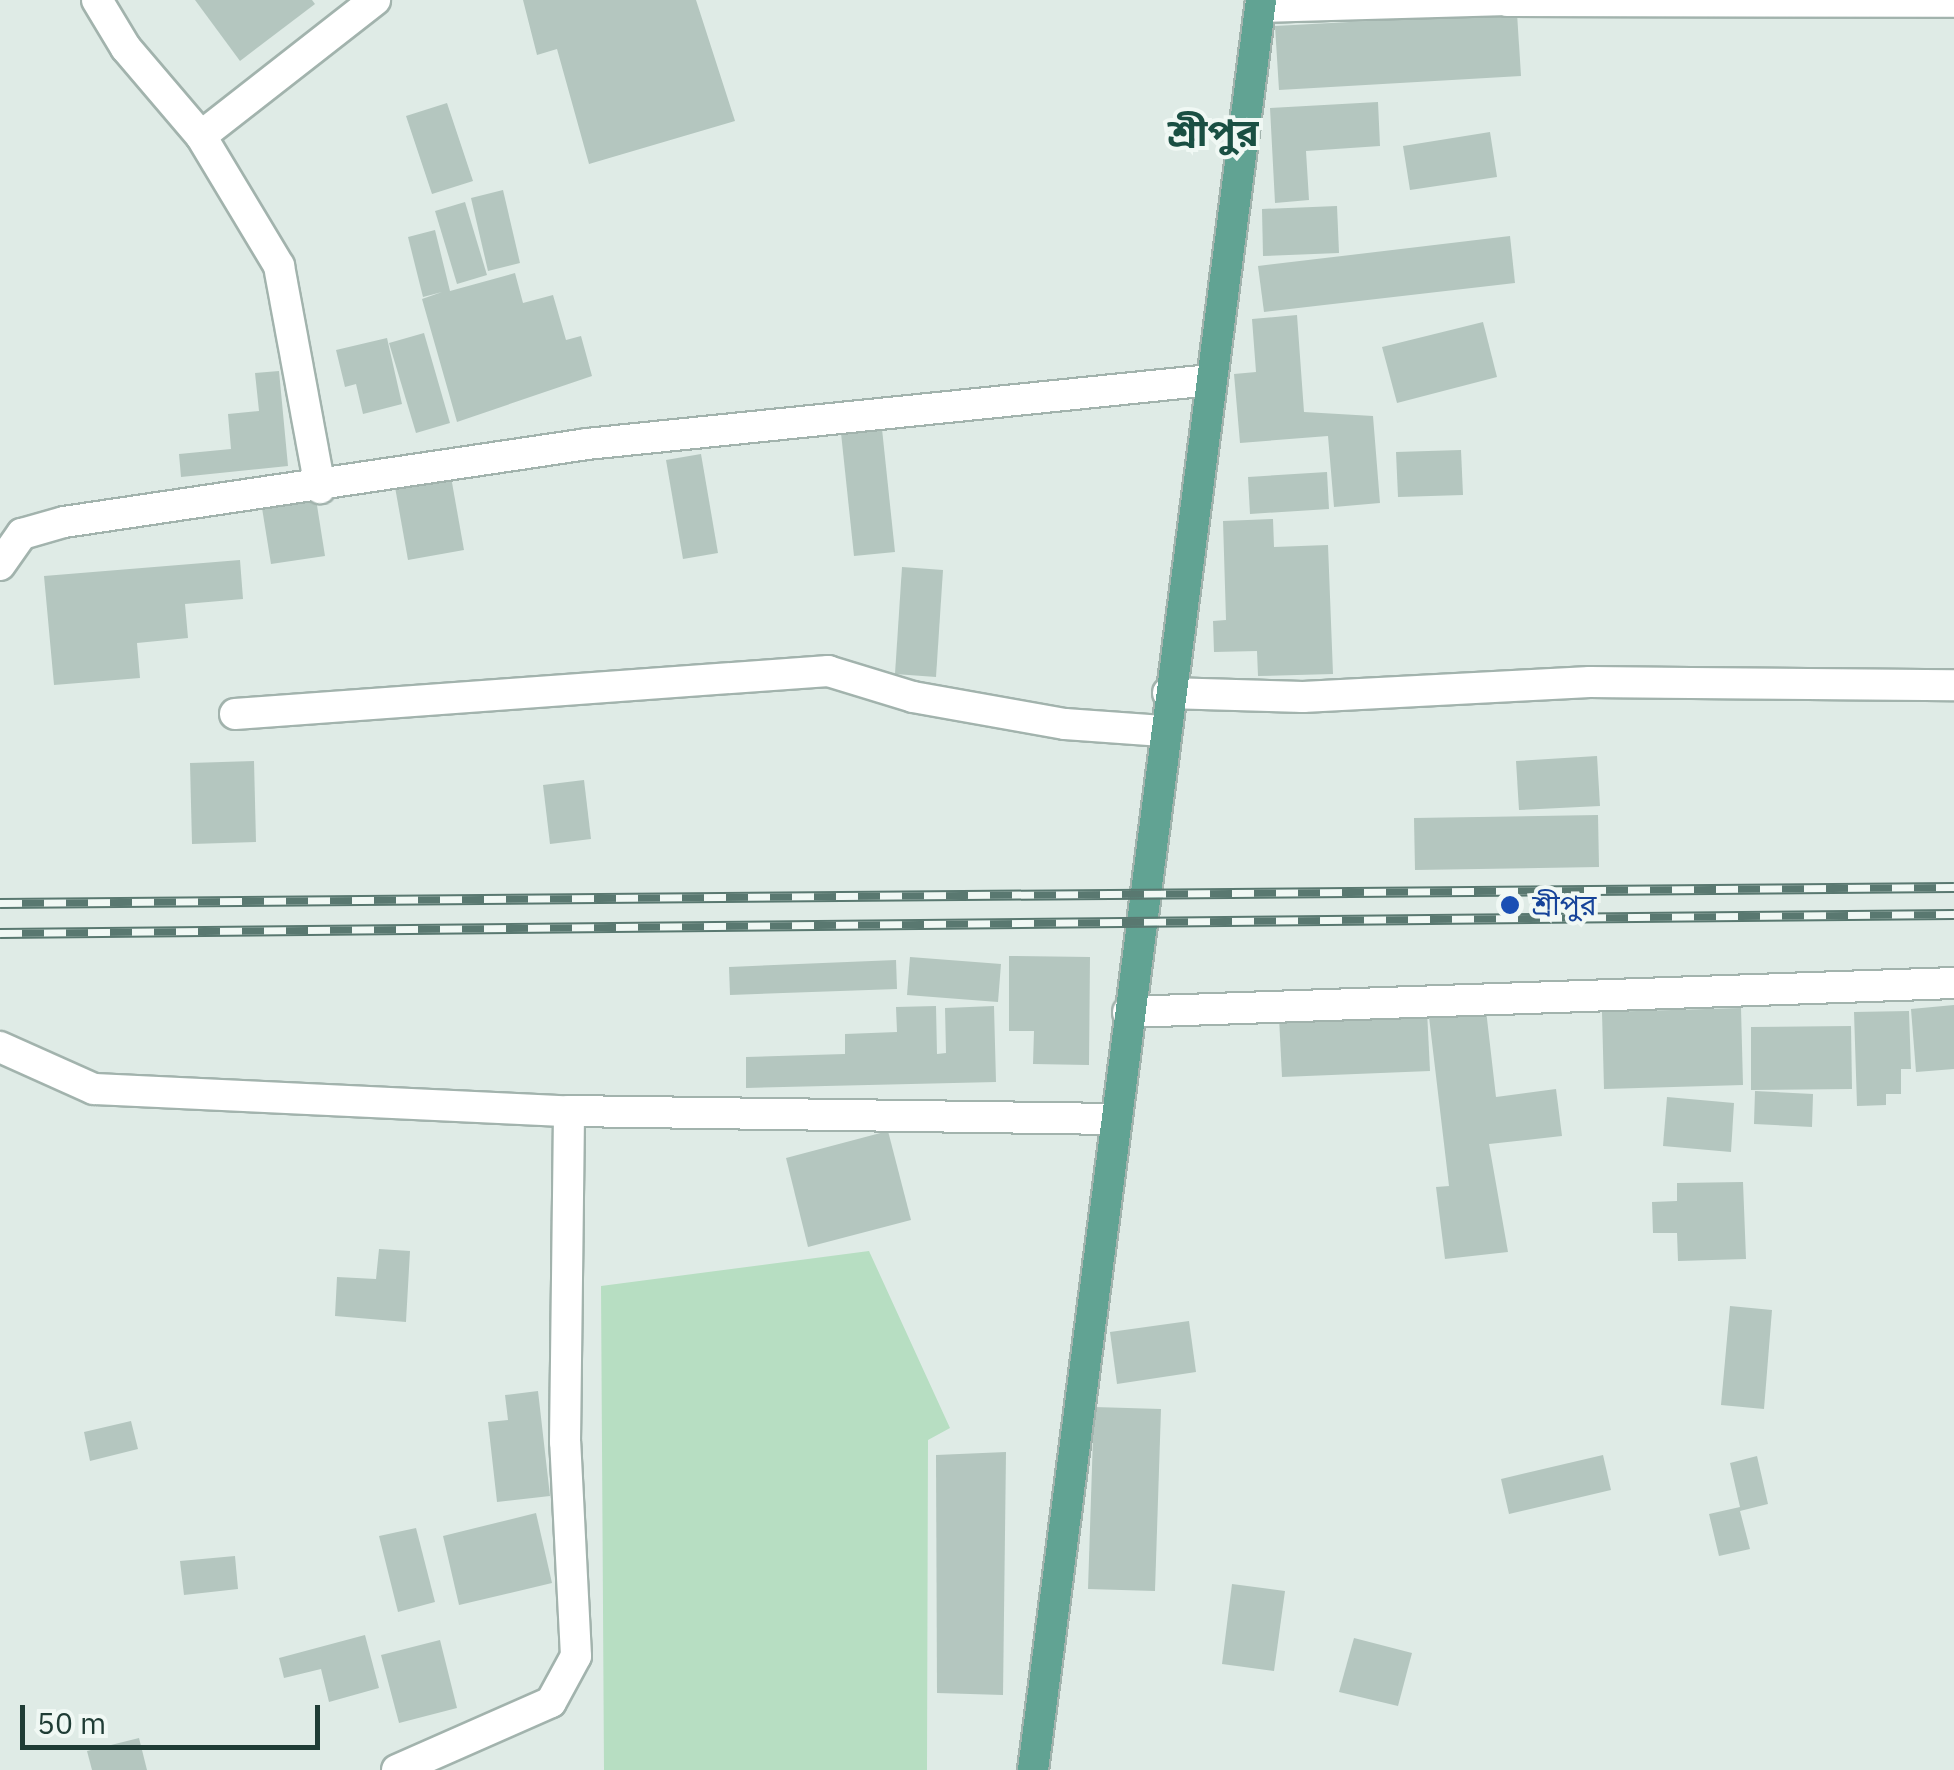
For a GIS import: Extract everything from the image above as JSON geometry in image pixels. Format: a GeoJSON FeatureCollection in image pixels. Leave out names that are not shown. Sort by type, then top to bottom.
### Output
{"type":"FeatureCollection","features":[{"type":"Feature","properties":{"kind":"main road"},"geometry":{"type":"LineString","coordinates":[[1033,1770],[1163,731],[1261,3]]}},
{"type":"Feature","properties":{"kind":"street"},"geometry":{"type":"LineString","coordinates":[[98,0],[126,48],[200,136],[278,266],[320,488]]}},
{"type":"Feature","properties":{"kind":"street"},"geometry":{"type":"LineString","coordinates":[[200,136],[375,0]]}},
{"type":"Feature","properties":{"kind":"street"},"geometry":{"type":"LineString","coordinates":[[1261,3],[1954,2]]}},
{"type":"Feature","properties":{"kind":"street"},"geometry":{"type":"LineString","coordinates":[[0,564],[22,534],[64,522],[320,488],[586,444],[1211,380]]}},
{"type":"Feature","properties":{"kind":"street"},"geometry":{"type":"LineString","coordinates":[[236,714],[828,671],[932,701],[1066,724],[1163,731]]}},
{"type":"Feature","properties":{"kind":"street"},"geometry":{"type":"LineString","coordinates":[[1168,693],[1303,697],[1590,682],[1954,685]]}},
{"type":"Feature","properties":{"kind":"street"},"geometry":{"type":"LineString","coordinates":[[1128,1012],[1954,983]]}},
{"type":"Feature","properties":{"kind":"street"},"geometry":{"type":"LineString","coordinates":[[0,1047],[94,1090],[569,1111],[1115,1119]]}},
{"type":"Feature","properties":{"kind":"street"},"geometry":{"type":"LineString","coordinates":[[397,1770],[550,1702],[576,1656],[566,1442],[569,1111]]}},
{"type":"Feature","properties":{"kind":"green space"},"geometry":{"type":"Polygon","coordinates":[[[869,1251],[950,1428],[928,1440],[927,1770],[604,1770],[601,1286],[869,1251]]]}},
{"type":"Feature","properties":{"kind":"building"},"geometry":{"type":"Polygon","coordinates":[[[195,0],[312,0],[315,4],[240,61],[195,0]]]}},
{"type":"Feature","properties":{"kind":"building"},"geometry":{"type":"Polygon","coordinates":[[[523,0],[696,0],[735,121],[589,164],[557,49],[537,55],[523,0]]]}},
{"type":"Feature","properties":{"kind":"building"},"geometry":{"type":"Polygon","coordinates":[[[1517,13],[1521,76],[1279,90],[1275,26],[1517,13]]]}},
{"type":"Feature","properties":{"kind":"building"},"geometry":{"type":"Polygon","coordinates":[[[1378,102],[1380,146],[1306,151],[1309,200],[1275,203],[1270,108],[1378,102]]]}},
{"type":"Feature","properties":{"kind":"building"},"geometry":{"type":"Polygon","coordinates":[[[447,103],[473,181],[432,194],[406,116],[447,103]]]}},
{"type":"Feature","properties":{"kind":"building"},"geometry":{"type":"Polygon","coordinates":[[[1490,132],[1497,177],[1410,190],[1403,146],[1490,132]]]}},
{"type":"Feature","properties":{"kind":"building"},"geometry":{"type":"Polygon","coordinates":[[[503,190],[520,263],[488,271],[471,198],[503,190]]]}},
{"type":"Feature","properties":{"kind":"building"},"geometry":{"type":"Polygon","coordinates":[[[465,202],[487,275],[457,284],[435,211],[465,202]]]}},
{"type":"Feature","properties":{"kind":"building"},"geometry":{"type":"Polygon","coordinates":[[[1337,206],[1339,253],[1263,256],[1262,209],[1337,206]]]}},
{"type":"Feature","properties":{"kind":"building"},"geometry":{"type":"Polygon","coordinates":[[[435,230],[450,291],[515,273],[523,303],[553,295],[566,340],[581,336],[592,376],[457,422],[422,299],[442,292],[423,297],[408,237],[435,230]]]}},
{"type":"Feature","properties":{"kind":"building"},"geometry":{"type":"Polygon","coordinates":[[[1510,236],[1515,283],[1264,312],[1258,266],[1510,236]]]}},
{"type":"Feature","properties":{"kind":"building"},"geometry":{"type":"Polygon","coordinates":[[[1297,315],[1304,412],[1373,416],[1380,503],[1334,507],[1328,436],[1240,443],[1234,374],[1256,372],[1252,319],[1297,315]]]}},
{"type":"Feature","properties":{"kind":"building"},"geometry":{"type":"Polygon","coordinates":[[[1483,322],[1497,377],[1397,403],[1382,347],[1483,322]]]}},
{"type":"Feature","properties":{"kind":"building"},"geometry":{"type":"Polygon","coordinates":[[[424,333],[450,423],[416,433],[389,343],[424,333]]]}},
{"type":"Feature","properties":{"kind":"building"},"geometry":{"type":"Polygon","coordinates":[[[387,338],[402,404],[363,414],[356,384],[345,387],[336,350],[387,338]]]}},
{"type":"Feature","properties":{"kind":"building"},"geometry":{"type":"Polygon","coordinates":[[[279,371],[288,466],[181,477],[179,454],[231,449],[228,414],[259,411],[255,373],[279,371]]]}},
{"type":"Feature","properties":{"kind":"building"},"geometry":{"type":"Polygon","coordinates":[[[882,429],[895,552],[854,556],[841,433],[882,429]]]}},
{"type":"Feature","properties":{"kind":"building"},"geometry":{"type":"Polygon","coordinates":[[[1461,450],[1463,495],[1398,497],[1396,452],[1461,450]]]}},
{"type":"Feature","properties":{"kind":"building"},"geometry":{"type":"Polygon","coordinates":[[[701,454],[718,553],[683,559],[666,460],[701,454]]]}},
{"type":"Feature","properties":{"kind":"building"},"geometry":{"type":"Polygon","coordinates":[[[1327,472],[1329,509],[1250,514],[1248,477],[1327,472]]]}},
{"type":"Feature","properties":{"kind":"building"},"geometry":{"type":"Polygon","coordinates":[[[451,477],[464,550],[408,560],[395,487],[451,477]]]}},
{"type":"Feature","properties":{"kind":"building"},"geometry":{"type":"Polygon","coordinates":[[[316,499],[325,556],[271,564],[262,508],[316,499]]]}},
{"type":"Feature","properties":{"kind":"building"},"geometry":{"type":"Polygon","coordinates":[[[1273,519],[1274,547],[1328,545],[1333,674],[1258,676],[1257,651],[1214,652],[1213,621],[1226,620],[1223,521],[1273,519]]]}},
{"type":"Feature","properties":{"kind":"building"},"geometry":{"type":"Polygon","coordinates":[[[240,560],[243,599],[185,604],[188,638],[137,643],[140,678],[54,685],[44,576],[240,560]]]}},
{"type":"Feature","properties":{"kind":"building"},"geometry":{"type":"Polygon","coordinates":[[[902,567],[943,570],[936,677],[895,674],[902,567]]]}},
{"type":"Feature","properties":{"kind":"building"},"geometry":{"type":"Polygon","coordinates":[[[1597,756],[1600,806],[1519,810],[1516,761],[1597,756]]]}},
{"type":"Feature","properties":{"kind":"building"},"geometry":{"type":"Polygon","coordinates":[[[254,761],[256,842],[192,844],[190,763],[254,761]]]}},
{"type":"Feature","properties":{"kind":"building"},"geometry":{"type":"Polygon","coordinates":[[[584,780],[591,839],[550,844],[543,785],[584,780]]]}},
{"type":"Feature","properties":{"kind":"building"},"geometry":{"type":"Polygon","coordinates":[[[1598,815],[1599,867],[1415,870],[1414,818],[1598,815]]]}},
{"type":"Feature","properties":{"kind":"building"},"geometry":{"type":"Polygon","coordinates":[[[1009,956],[1090,957],[1089,1065],[1033,1064],[1034,1031],[1009,1031],[1009,956]]]}},
{"type":"Feature","properties":{"kind":"building"},"geometry":{"type":"Polygon","coordinates":[[[910,957],[1001,964],[998,1002],[907,995],[910,957]]]}},
{"type":"Feature","properties":{"kind":"building"},"geometry":{"type":"Polygon","coordinates":[[[896,960],[897,989],[730,995],[729,967],[896,960]]]}},
{"type":"Feature","properties":{"kind":"building"},"geometry":{"type":"Polygon","coordinates":[[[1954,1005],[1954,1069],[1916,1072],[1911,1009],[1954,1005]]]}},
{"type":"Feature","properties":{"kind":"building"},"geometry":{"type":"Polygon","coordinates":[[[936,1006],[937,1054],[946,1053],[945,1008],[994,1006],[996,1082],[746,1088],[746,1057],[845,1054],[845,1034],[897,1032],[896,1007],[936,1006]]]}},
{"type":"Feature","properties":{"kind":"building"},"geometry":{"type":"Polygon","coordinates":[[[1741,1008],[1743,1085],[1604,1089],[1602,1012],[1741,1008]]]}},
{"type":"Feature","properties":{"kind":"building"},"geometry":{"type":"Polygon","coordinates":[[[1486,1010],[1496,1097],[1556,1089],[1562,1136],[1489,1144],[1508,1252],[1445,1259],[1436,1187],[1449,1186],[1429,1017],[1486,1010]]]}},
{"type":"Feature","properties":{"kind":"building"},"geometry":{"type":"Polygon","coordinates":[[[1427,1011],[1430,1071],[1282,1077],[1279,1017],[1427,1011]]]}},
{"type":"Feature","properties":{"kind":"building"},"geometry":{"type":"Polygon","coordinates":[[[1909,1011],[1911,1069],[1901,1069],[1901,1094],[1886,1094],[1886,1105],[1857,1106],[1854,1012],[1909,1011]]]}},
{"type":"Feature","properties":{"kind":"building"},"geometry":{"type":"Polygon","coordinates":[[[1851,1026],[1852,1089],[1751,1090],[1751,1027],[1851,1026]]]}},
{"type":"Feature","properties":{"kind":"building"},"geometry":{"type":"Polygon","coordinates":[[[1755,1091],[1813,1094],[1812,1127],[1754,1124],[1755,1091]]]}},
{"type":"Feature","properties":{"kind":"building"},"geometry":{"type":"Polygon","coordinates":[[[1667,1097],[1734,1103],[1731,1152],[1663,1146],[1667,1097]]]}},
{"type":"Feature","properties":{"kind":"building"},"geometry":{"type":"Polygon","coordinates":[[[888,1131],[911,1220],[808,1247],[786,1158],[888,1131]]]}},
{"type":"Feature","properties":{"kind":"building"},"geometry":{"type":"Polygon","coordinates":[[[1743,1182],[1746,1259],[1678,1261],[1677,1233],[1653,1233],[1652,1202],[1677,1201],[1677,1183],[1743,1182]]]}},
{"type":"Feature","properties":{"kind":"building"},"geometry":{"type":"Polygon","coordinates":[[[379,1249],[410,1251],[406,1322],[335,1316],[337,1277],[376,1279],[379,1249]]]}},
{"type":"Feature","properties":{"kind":"building"},"geometry":{"type":"Polygon","coordinates":[[[1730,1306],[1772,1310],[1764,1409],[1721,1405],[1730,1306]]]}},
{"type":"Feature","properties":{"kind":"building"},"geometry":{"type":"Polygon","coordinates":[[[1189,1321],[1196,1372],[1117,1384],[1110,1332],[1189,1321]]]}},
{"type":"Feature","properties":{"kind":"building"},"geometry":{"type":"Polygon","coordinates":[[[538,1391],[550,1496],[497,1502],[488,1422],[508,1420],[505,1395],[538,1391]]]}},
{"type":"Feature","properties":{"kind":"building"},"geometry":{"type":"Polygon","coordinates":[[[1094,1407],[1161,1409],[1155,1591],[1088,1589],[1094,1407]]]}},
{"type":"Feature","properties":{"kind":"building"},"geometry":{"type":"Polygon","coordinates":[[[131,1421],[138,1449],[90,1461],[84,1432],[131,1421]]]}},
{"type":"Feature","properties":{"kind":"building"},"geometry":{"type":"Polygon","coordinates":[[[1006,1452],[1003,1695],[937,1693],[936,1455],[1006,1452]]]}},
{"type":"Feature","properties":{"kind":"building"},"geometry":{"type":"Polygon","coordinates":[[[1603,1455],[1611,1490],[1509,1514],[1501,1479],[1603,1455]]]}},
{"type":"Feature","properties":{"kind":"building"},"geometry":{"type":"Polygon","coordinates":[[[1757,1456],[1768,1504],[1740,1511],[1750,1549],[1719,1556],[1709,1514],[1740,1507],[1730,1463],[1757,1456]]]}},
{"type":"Feature","properties":{"kind":"building"},"geometry":{"type":"Polygon","coordinates":[[[536,1513],[552,1583],[459,1605],[443,1536],[536,1513]]]}},
{"type":"Feature","properties":{"kind":"building"},"geometry":{"type":"Polygon","coordinates":[[[416,1528],[435,1602],[398,1612],[379,1536],[416,1528]]]}},
{"type":"Feature","properties":{"kind":"building"},"geometry":{"type":"Polygon","coordinates":[[[235,1556],[238,1589],[184,1595],[180,1561],[235,1556]]]}},
{"type":"Feature","properties":{"kind":"building"},"geometry":{"type":"Polygon","coordinates":[[[1232,1584],[1285,1591],[1274,1671],[1222,1664],[1232,1584]]]}},
{"type":"Feature","properties":{"kind":"building"},"geometry":{"type":"Polygon","coordinates":[[[365,1635],[379,1688],[329,1702],[321,1669],[284,1678],[279,1658],[365,1635]]]}},
{"type":"Feature","properties":{"kind":"building"},"geometry":{"type":"Polygon","coordinates":[[[1354,1638],[1412,1653],[1398,1706],[1339,1692],[1354,1638]]]}},
{"type":"Feature","properties":{"kind":"building"},"geometry":{"type":"Polygon","coordinates":[[[440,1640],[457,1708],[399,1723],[381,1655],[440,1640]]]}},
{"type":"Feature","properties":{"kind":"building"},"geometry":{"type":"Polygon","coordinates":[[[139,1738],[147,1770],[92,1770],[87,1751],[139,1738]]]}},
{"type":"Feature","properties":{"kind":"railway"},"geometry":{"type":"LineString","coordinates":[[0,903],[1954,887]]}},
{"type":"Feature","properties":{"kind":"railway"},"geometry":{"type":"LineString","coordinates":[[0,933],[1954,914]]}},
{"type":"Feature","properties":{"kind":"place","name":"শ্রীপুর"},"geometry":{"type":"Point","coordinates":[1510,905]}},
{"type":"Feature","properties":{"kind":"district","name":"শ্রীপুর"},"geometry":{"type":"Point","coordinates":[1213,132]}}]}
